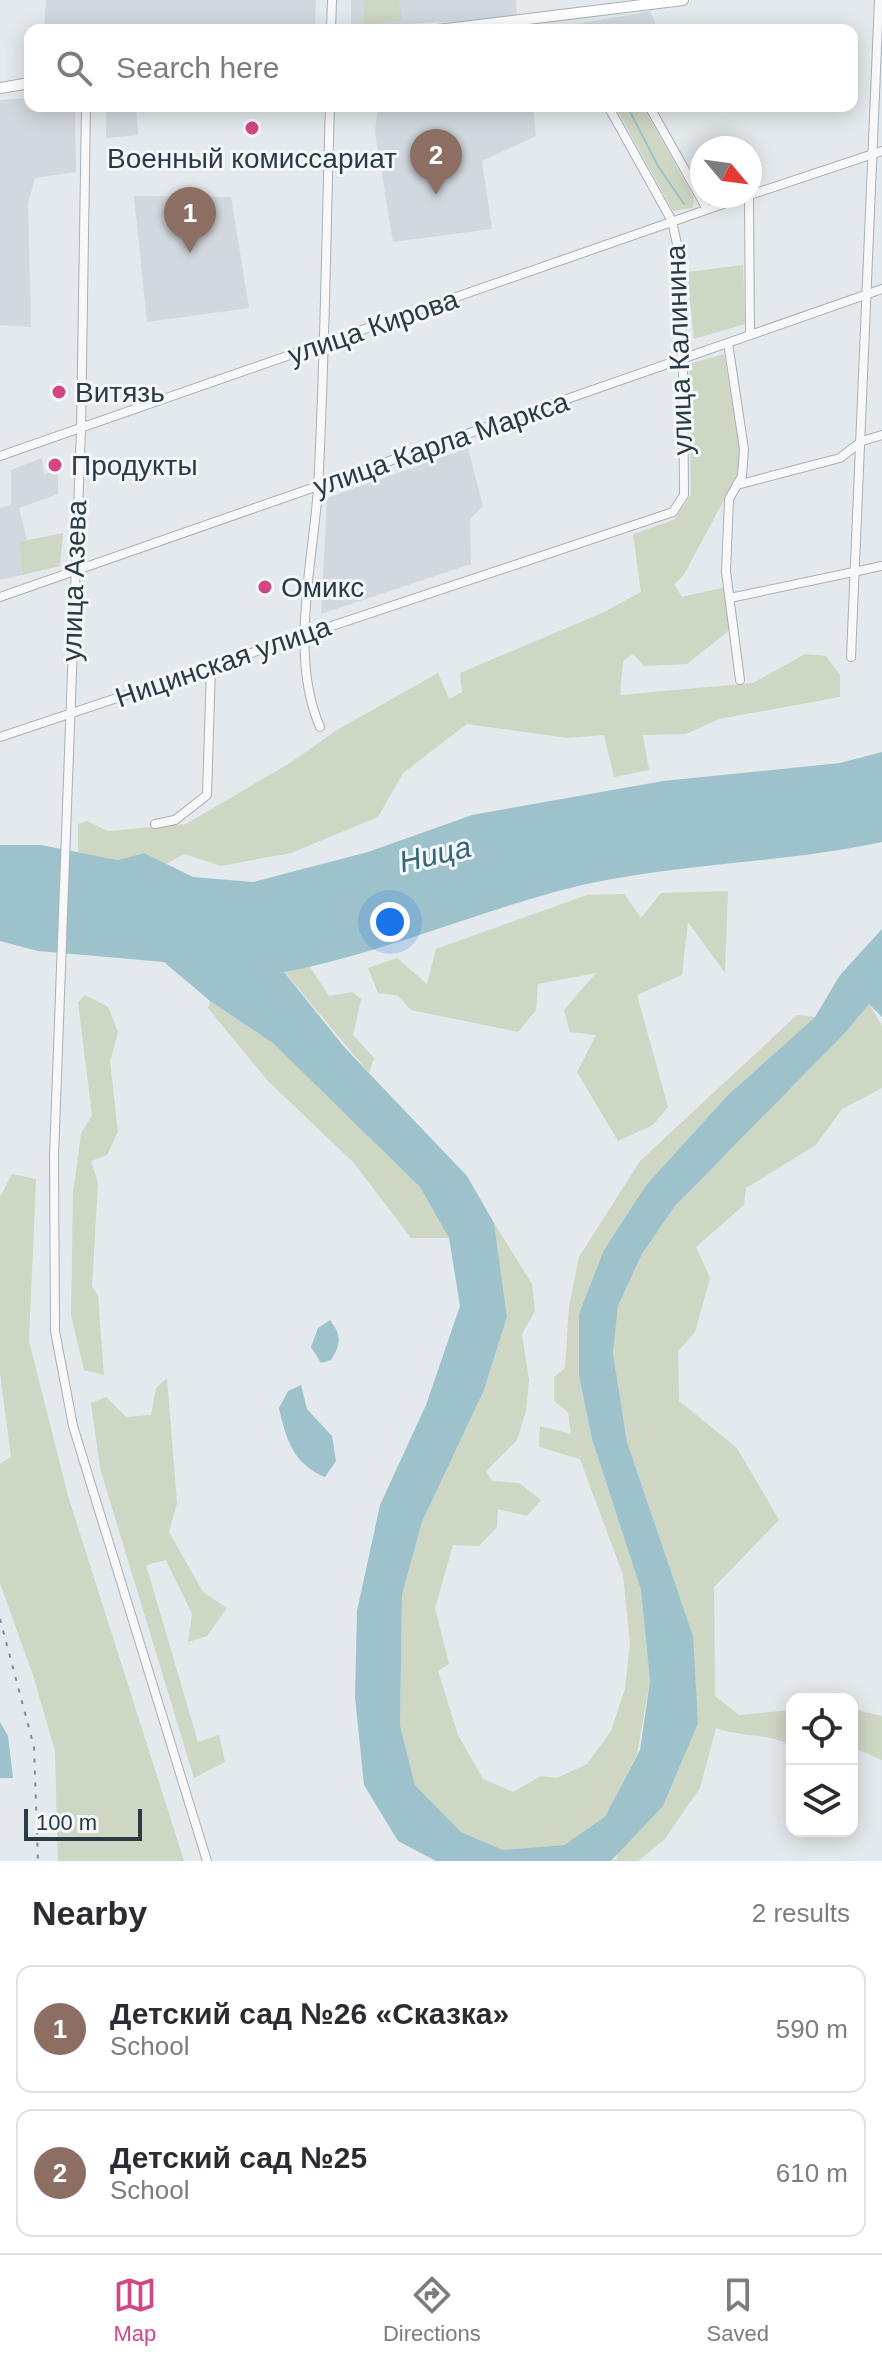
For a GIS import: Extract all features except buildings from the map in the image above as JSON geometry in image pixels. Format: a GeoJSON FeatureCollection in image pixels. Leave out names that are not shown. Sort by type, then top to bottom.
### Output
{"type":"FeatureCollection","features":[{"type":"Feature","properties":{"kind":"main road"},"geometry":{"type":"LineString","coordinates":[[487,24],[683,0]]}},
{"type":"Feature","properties":{"kind":"main road"},"geometry":{"type":"LineString","coordinates":[[0,88],[24,84]]}},
{"type":"Feature","properties":{"kind":"street"},"geometry":{"type":"LineString","coordinates":[[331,24],[332,0]]}},
{"type":"Feature","properties":{"kind":"street"},"geometry":{"type":"LineString","coordinates":[[851,657],[879,0]]}},
{"type":"Feature","properties":{"kind":"street","name":"улица Азева"},"geometry":{"type":"LineString","coordinates":[[86,112],[81,430],[69,714],[53,1291],[62,1377],[73,1426],[207,1861]]}},
{"type":"Feature","properties":{"kind":"street"},"geometry":{"type":"LineString","coordinates":[[320,727],[309,700],[306,635],[318,487],[330,112]]}},
{"type":"Feature","properties":{"kind":"street","name":"улица Калинина"},"geometry":{"type":"LineString","coordinates":[[611,112],[672,221],[677,244],[683,359],[684,495],[673,512]]}},
{"type":"Feature","properties":{"kind":"street","name":"улица Калинина"},"geometry":{"type":"LineString","coordinates":[[652,112],[707,209]]}},
{"type":"Feature","properties":{"kind":"street","name":"улица Кирова"},"geometry":{"type":"LineString","coordinates":[[762,192],[882,151]]}},
{"type":"Feature","properties":{"kind":"street","name":"улица Кирова"},"geometry":{"type":"LineString","coordinates":[[0,456],[710,208]]}},
{"type":"Feature","properties":{"kind":"street"},"geometry":{"type":"LineString","coordinates":[[749,208],[750,335]]}},
{"type":"Feature","properties":{"kind":"street","name":"улица Карла Маркса"},"geometry":{"type":"LineString","coordinates":[[0,597],[882,289]]}},
{"type":"Feature","properties":{"kind":"street","name":"улица Калинина"},"geometry":{"type":"LineString","coordinates":[[728,343],[744,449],[742,476],[729,499],[726,572],[740,680]]}},
{"type":"Feature","properties":{"kind":"street"},"geometry":{"type":"LineString","coordinates":[[737,485],[840,458],[862,441],[882,435]]}},
{"type":"Feature","properties":{"kind":"street","name":"Ницинская улица"},"geometry":{"type":"LineString","coordinates":[[0,737],[673,512]]}},
{"type":"Feature","properties":{"kind":"street"},"geometry":{"type":"LineString","coordinates":[[730,598],[882,566]]}},
{"type":"Feature","properties":{"kind":"street"},"geometry":{"type":"LineString","coordinates":[[155,824],[188,814],[207,795],[211,667]]}},
{"type":"Feature","properties":{"kind":"shaded area"},"geometry":{"type":"Polygon","coordinates":[[[46,0],[316,0],[315,24],[44,24],[46,0]]]}},
{"type":"Feature","properties":{"kind":"shaded area"},"geometry":{"type":"Polygon","coordinates":[[[351,0],[516,0],[517,18],[351,24],[351,0]]]}},
{"type":"Feature","properties":{"kind":"shaded area"},"geometry":{"type":"Polygon","coordinates":[[[650,11],[655,24],[576,24],[650,11]]]}},
{"type":"Feature","properties":{"kind":"shaded area"},"geometry":{"type":"Polygon","coordinates":[[[24,98],[24,112],[75,112],[76,172],[35,178],[28,204],[31,327],[0,325],[0,100],[24,98]]]}},
{"type":"Feature","properties":{"kind":"shaded area"},"geometry":{"type":"Polygon","coordinates":[[[106,112],[136,112],[138,135],[106,138],[106,112]]]}},
{"type":"Feature","properties":{"kind":"shaded area"},"geometry":{"type":"Polygon","coordinates":[[[377,112],[534,112],[536,136],[482,161],[492,229],[393,242],[375,132],[377,112]]]}},
{"type":"Feature","properties":{"kind":"shaded area"},"geometry":{"type":"Polygon","coordinates":[[[134,196],[231,197],[249,308],[147,322],[134,196]]]}},
{"type":"Feature","properties":{"kind":"shaded area"},"geometry":{"type":"Polygon","coordinates":[[[468,448],[483,506],[470,519],[471,564],[321,614],[327,498],[468,448]]]}},
{"type":"Feature","properties":{"kind":"shaded area"},"geometry":{"type":"Polygon","coordinates":[[[42,458],[44,474],[58,471],[58,494],[19,508],[27,540],[19,542],[22,575],[0,580],[0,508],[11,505],[11,470],[42,458]]]}},
{"type":"Feature","properties":{"kind":"green space"},"geometry":{"type":"Polygon","coordinates":[[[364,0],[399,0],[402,20],[364,24],[364,0]]]}},
{"type":"Feature","properties":{"kind":"green space"},"geometry":{"type":"Polygon","coordinates":[[[618,112],[646,112],[690,191],[690,208],[693,208],[673,211],[618,112]]]}},
{"type":"Feature","properties":{"kind":"green space"},"geometry":{"type":"Polygon","coordinates":[[[743,265],[745,324],[694,339],[687,272],[743,265]]]}},
{"type":"Feature","properties":{"kind":"green space"},"geometry":{"type":"Polygon","coordinates":[[[724,354],[740,450],[738,474],[683,576],[674,584],[682,597],[726,587],[731,629],[687,664],[644,666],[633,654],[623,661],[620,695],[753,683],[805,654],[826,656],[840,675],[840,697],[719,719],[686,734],[643,735],[649,770],[614,777],[604,735],[568,738],[467,724],[403,773],[378,817],[291,853],[221,866],[184,854],[166,864],[144,853],[118,860],[78,852],[78,824],[87,821],[108,831],[186,824],[290,763],[337,730],[438,673],[449,699],[462,692],[460,673],[602,613],[641,592],[633,534],[674,520],[691,495],[689,364],[724,354]]]}},
{"type":"Feature","properties":{"kind":"green space"},"geometry":{"type":"Polygon","coordinates":[[[63,533],[60,566],[22,575],[19,542],[63,533]]]}},
{"type":"Feature","properties":{"kind":"green space"},"geometry":{"type":"Polygon","coordinates":[[[728,891],[725,973],[688,922],[682,975],[637,995],[668,1107],[653,1125],[618,1141],[577,1072],[596,1035],[570,1032],[564,1010],[596,973],[538,984],[536,1010],[518,1032],[411,1010],[397,995],[378,993],[368,968],[397,958],[427,984],[436,949],[587,895],[624,894],[641,918],[661,893],[728,891]]]}},
{"type":"Feature","properties":{"kind":"green space"},"geometry":{"type":"Polygon","coordinates":[[[310,967],[329,996],[352,992],[361,999],[353,1035],[374,1058],[369,1073],[284,971],[310,967]]]}},
{"type":"Feature","properties":{"kind":"green space"},"geometry":{"type":"Polygon","coordinates":[[[85,995],[108,1007],[118,1032],[110,1061],[118,1132],[107,1155],[91,1161],[98,1183],[92,1286],[98,1296],[104,1375],[84,1370],[71,1315],[73,1193],[81,1134],[92,1115],[78,1002],[85,995]]]}},
{"type":"Feature","properties":{"kind":"green space"},"geometry":{"type":"Polygon","coordinates":[[[210,1001],[274,1044],[360,1126],[420,1187],[449,1238],[411,1238],[354,1163],[268,1081],[208,1008],[210,1001]]]}},
{"type":"Feature","properties":{"kind":"green space"},"geometry":{"type":"Polygon","coordinates":[[[869,1003],[882,1026],[882,1088],[842,1109],[816,1145],[746,1188],[744,1205],[696,1247],[710,1278],[695,1332],[678,1351],[679,1401],[737,1448],[779,1520],[714,1587],[715,1696],[739,1715],[786,1711],[786,1743],[716,1728],[700,1788],[664,1840],[638,1861],[611,1861],[616,1859],[693,1636],[627,1442],[613,1353],[618,1306],[642,1254],[675,1206],[845,1033],[869,1003]]]}},
{"type":"Feature","properties":{"kind":"green space"},"geometry":{"type":"Polygon","coordinates":[[[797,1015],[815,1017],[727,1096],[647,1184],[579,1314],[579,1376],[592,1439],[641,1590],[650,1681],[637,1754],[606,1817],[564,1845],[503,1850],[461,1832],[415,1785],[400,1725],[402,1595],[422,1522],[484,1390],[507,1317],[494,1223],[532,1284],[535,1311],[522,1334],[529,1380],[526,1411],[517,1440],[486,1471],[492,1481],[519,1483],[541,1500],[527,1516],[498,1509],[497,1527],[479,1546],[453,1545],[435,1608],[449,1664],[438,1671],[458,1735],[483,1779],[513,1792],[541,1776],[557,1778],[587,1764],[611,1731],[625,1689],[630,1643],[623,1575],[580,1459],[539,1447],[540,1426],[571,1434],[568,1412],[554,1401],[554,1377],[565,1368],[569,1307],[579,1257],[640,1161],[797,1015]]]}},
{"type":"Feature","properties":{"kind":"green space"},"geometry":{"type":"Polygon","coordinates":[[[12,1174],[36,1179],[29,1341],[68,1496],[184,1861],[58,1861],[55,1751],[34,1678],[0,1583],[0,1464],[11,1457],[0,1373],[0,1197],[12,1174]]]}},
{"type":"Feature","properties":{"kind":"green space"},"geometry":{"type":"Polygon","coordinates":[[[167,1378],[177,1503],[169,1532],[203,1592],[227,1608],[207,1636],[188,1642],[192,1614],[166,1560],[146,1565],[198,1742],[219,1735],[225,1762],[194,1778],[100,1468],[91,1403],[106,1397],[126,1417],[151,1415],[156,1388],[167,1378]]]}},
{"type":"Feature","properties":{"kind":"green space"},"geometry":{"type":"Polygon","coordinates":[[[858,1710],[882,1716],[882,1760],[858,1750],[858,1710]]]}},
{"type":"Feature","properties":{"kind":"water","name":"Ница"},"geometry":{"type":"Polygon","coordinates":[[[882,752],[882,842],[598,882],[524,901],[354,955],[284,972],[345,1048],[467,1176],[494,1223],[507,1317],[484,1390],[422,1522],[402,1595],[400,1725],[415,1785],[461,1832],[503,1850],[564,1845],[605,1817],[640,1750],[650,1681],[641,1590],[592,1439],[579,1376],[579,1314],[604,1250],[647,1184],[727,1096],[815,1017],[840,975],[882,929],[882,1017],[869,1004],[845,1033],[675,1206],[642,1254],[618,1306],[613,1353],[627,1442],[693,1636],[698,1723],[663,1806],[611,1861],[436,1861],[398,1841],[364,1785],[355,1697],[357,1611],[380,1505],[426,1405],[460,1306],[449,1238],[420,1187],[274,1044],[210,1001],[164,962],[38,951],[0,941],[0,845],[41,845],[118,860],[144,853],[193,877],[253,882],[368,852],[472,815],[663,781],[840,763],[882,752]]]}},
{"type":"Feature","properties":{"kind":"water"},"geometry":{"type":"Polygon","coordinates":[[[330,1320],[337,1331],[338,1345],[331,1360],[321,1363],[311,1347],[318,1328],[330,1320]]]}},
{"type":"Feature","properties":{"kind":"water"},"geometry":{"type":"Polygon","coordinates":[[[301,1385],[307,1409],[332,1436],[336,1461],[325,1477],[298,1458],[288,1440],[279,1408],[288,1391],[301,1385]]]}},
{"type":"Feature","properties":{"kind":"water"},"geometry":{"type":"Polygon","coordinates":[[[0,1722],[8,1736],[13,1778],[0,1778],[0,1722]]]}},
{"type":"Feature","properties":{"kind":"waterway"},"geometry":{"type":"LineString","coordinates":[[630,112],[658,166],[684,204]]}},
{"type":"Feature","properties":{"kind":"railway"},"geometry":{"type":"LineString","coordinates":[[0,1619],[34,1747],[38,1861]]}},
{"type":"Feature","properties":{"kind":"place","name":"Военный комиссариат"},"geometry":{"type":"Point","coordinates":[252,128]}},
{"type":"Feature","properties":{"kind":"place","name":"Детский сад №25"},"geometry":{"type":"Point","coordinates":[436,195]}},
{"type":"Feature","properties":{"kind":"place","name":"Детский сад №26 «Сказка»"},"geometry":{"type":"Point","coordinates":[190,253]}},
{"type":"Feature","properties":{"kind":"place","name":"Витязь"},"geometry":{"type":"Point","coordinates":[59,392]}},
{"type":"Feature","properties":{"kind":"place","name":"Продукты"},"geometry":{"type":"Point","coordinates":[55,465]}},
{"type":"Feature","properties":{"kind":"place","name":"Омикс"},"geometry":{"type":"Point","coordinates":[265,587]}}]}
